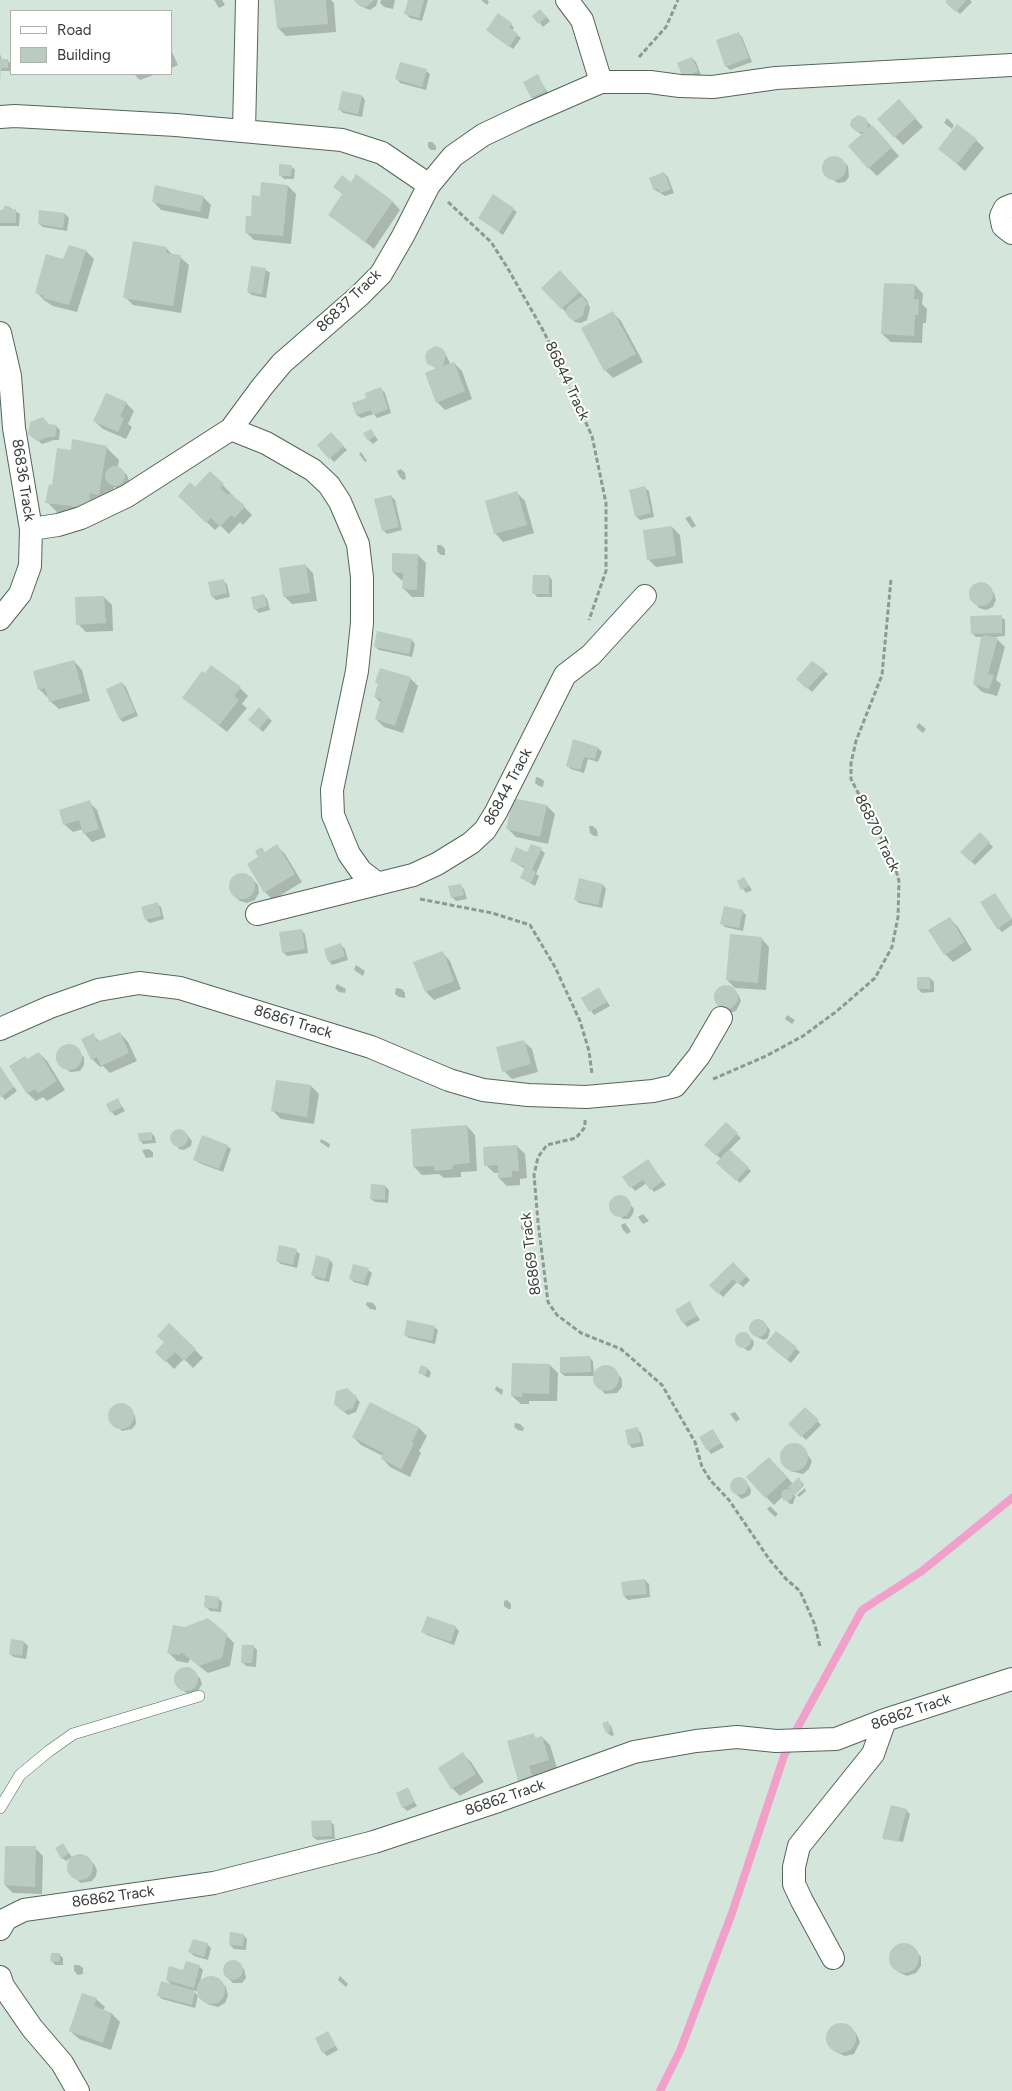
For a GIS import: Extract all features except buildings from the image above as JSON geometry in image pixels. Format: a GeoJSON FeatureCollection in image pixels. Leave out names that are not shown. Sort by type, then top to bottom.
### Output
{"type":"FeatureCollection","features":[{"type":"Feature","properties":{"kind":"street"},"geometry":{"type":"LineString","coordinates":[[244,131],[248,0]]}},
{"type":"Feature","properties":{"kind":"street"},"geometry":{"type":"LineString","coordinates":[[567,0],[582,20],[601,82],[650,82],[680,86],[713,87],[776,78],[1012,65]]}},
{"type":"Feature","properties":{"kind":"street","name":"86837 Track"},"geometry":{"type":"LineString","coordinates":[[30,529],[58,525],[81,518],[128,496],[231,429],[282,363],[359,296],[381,274],[429,185],[453,156],[483,135],[579,90],[601,82]]}},
{"type":"Feature","properties":{"kind":"street"},"geometry":{"type":"LineString","coordinates":[[0,117],[15,116],[176,125],[342,140],[382,153],[429,185]]}},
{"type":"Feature","properties":{"kind":"street"},"geometry":{"type":"LineString","coordinates":[[1012,205],[1005,208],[1001,216],[1003,226],[1012,233]]}},
{"type":"Feature","properties":{"kind":"street","name":"86836 Track"},"geometry":{"type":"LineString","coordinates":[[0,333],[10,376],[14,428],[30,529],[30,566],[20,594],[0,619]]}},
{"type":"Feature","properties":{"kind":"street"},"geometry":{"type":"LineString","coordinates":[[231,429],[266,444],[313,470],[329,485],[340,502],[358,544],[362,577],[362,623],[357,671],[332,790],[332,815],[349,854],[361,871],[377,883]]}},
{"type":"Feature","properties":{"kind":"street","name":"86844 Track"},"geometry":{"type":"LineString","coordinates":[[257,914],[413,875],[437,864],[471,843],[485,830],[530,748],[564,675],[591,655],[644,596]]}},
{"type":"Feature","properties":{"kind":"street","name":"86861 Track"},"geometry":{"type":"LineString","coordinates":[[0,1029],[50,1007],[98,990],[138,984],[172,987],[217,998],[371,1047],[449,1080],[483,1090],[528,1095],[586,1096]]}},
{"type":"Feature","properties":{"kind":"street"},"geometry":{"type":"LineString","coordinates":[[586,1096],[653,1090],[675,1086],[699,1056],[721,1018]]}},
{"type":"Feature","properties":{"kind":"street","name":"86862 Track"},"geometry":{"type":"LineString","coordinates":[[0,1929],[6,1920],[24,1910],[214,1882],[374,1842],[489,1804],[634,1752],[696,1741],[737,1737],[776,1741],[836,1739],[885,1720],[1012,1679]]}},
{"type":"Feature","properties":{"kind":"street"},"geometry":{"type":"LineString","coordinates":[[833,1958],[794,1884],[794,1867],[799,1846],[873,1754],[885,1720]]}},
{"type":"Feature","properties":{"kind":"street"},"geometry":{"type":"LineString","coordinates":[[0,1977],[3,1986],[32,2028],[62,2062],[78,2091]]}},
{"type":"Feature","properties":{"kind":"lane"},"geometry":{"type":"LineString","coordinates":[[0,1808],[20,1776],[49,1751],[74,1734],[199,1696]]}},
{"type":"Feature","properties":{"kind":"path"},"geometry":{"type":"LineString","coordinates":[[633,61],[640,56],[666,27],[678,0]]}},
{"type":"Feature","properties":{"kind":"path","name":"86844 Track"},"geometry":{"type":"LineString","coordinates":[[429,185],[491,242],[544,332],[592,436],[606,503],[606,571],[588,623]]}},
{"type":"Feature","properties":{"kind":"path","name":"86870 Track"},"geometry":{"type":"LineString","coordinates":[[675,1086],[707,1082],[766,1056],[803,1036],[837,1011],[875,978],[892,947],[898,916],[900,881],[894,863],[851,779],[851,763],[856,742],[882,675],[891,579]]}},
{"type":"Feature","properties":{"kind":"path","name":"86869 Track"},"geometry":{"type":"LineString","coordinates":[[418,898],[492,913],[530,925],[555,967],[580,1021],[589,1051],[592,1074],[586,1096],[585,1127],[576,1138],[547,1145],[538,1157],[534,1175],[548,1302],[557,1315],[581,1333],[621,1349],[662,1386],[695,1442],[702,1467],[711,1481],[729,1500],[769,1559],[786,1579],[800,1591],[815,1625],[820,1647]]}},
{"type":"Feature","properties":{"kind":"waterway"},"geometry":{"type":"LineString","coordinates":[[660,2091],[680,2051],[732,1913],[784,1756],[862,1610],[922,1571],[1012,1498]]}}]}
